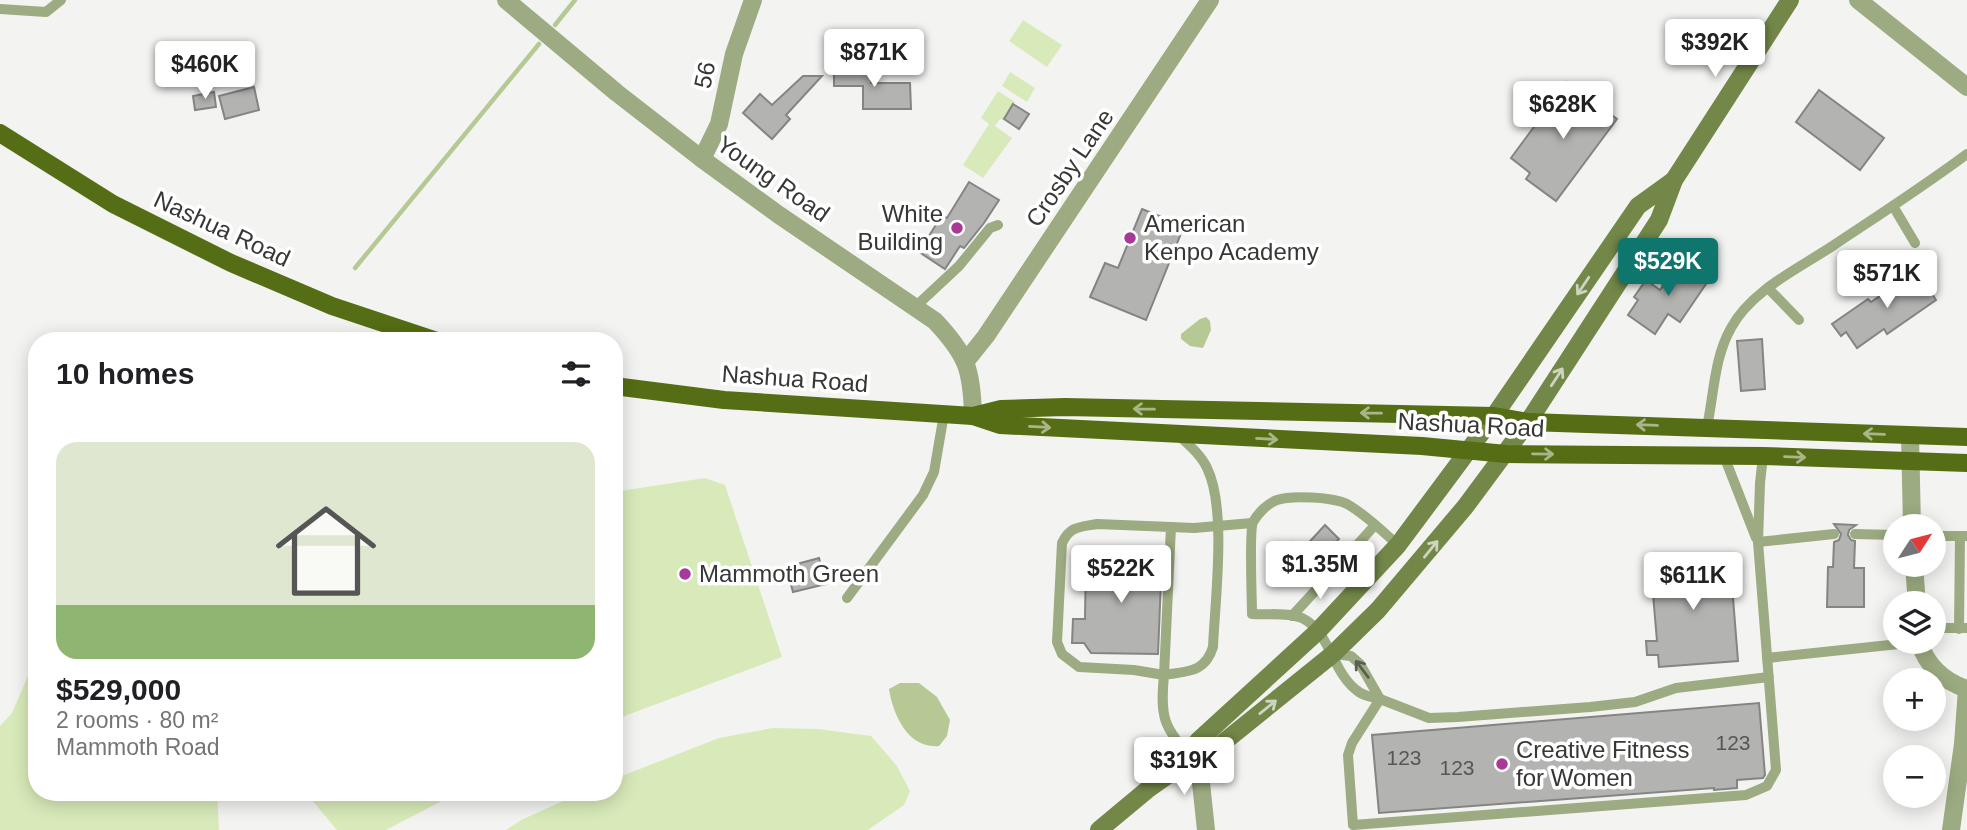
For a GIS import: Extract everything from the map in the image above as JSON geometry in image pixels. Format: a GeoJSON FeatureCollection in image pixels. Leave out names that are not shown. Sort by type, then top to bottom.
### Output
{"type":"FeatureCollection","features":[{"type":"Feature","properties":{"kind":"main road"},"geometry":{"type":"LineString","coordinates":[[1099,830],[1147,790],[1192,758],[1209,754],[1333,654],[1408,576],[1528,422],[1659,220],[1674,180],[1790,0]]}},
{"type":"Feature","properties":{"kind":"main road","name":"Nashua Road"},"geometry":{"type":"LineString","coordinates":[[0,133],[113,204],[219,257],[355,315],[409,332]]}},
{"type":"Feature","properties":{"kind":"main road"},"geometry":{"type":"LineString","coordinates":[[1192,758],[1198,741],[1317,632],[1398,545],[1494,416],[1638,206],[1674,180]]}},
{"type":"Feature","properties":{"kind":"main road","name":"Nashua Road"},"geometry":{"type":"LineString","coordinates":[[623,387],[724,400],[973,416],[1000,425],[1422,446],[1506,453],[1763,456],[1967,463]]}},
{"type":"Feature","properties":{"kind":"main road","name":"Nashua Road"},"geometry":{"type":"LineString","coordinates":[[973,416],[1001,409],[1065,408],[1494,416],[1528,422],[1967,437]]}},
{"type":"Feature","properties":{"kind":"street","name":"Young Road"},"geometry":{"type":"LineString","coordinates":[[506,0],[617,93],[702,159],[935,321],[954,341],[966,361],[973,416]]}},
{"type":"Feature","properties":{"kind":"street","name":"56"},"geometry":{"type":"LineString","coordinates":[[702,159],[719,124],[734,54],[753,0]]}},
{"type":"Feature","properties":{"kind":"street","name":"Crosby Lane"},"geometry":{"type":"LineString","coordinates":[[966,361],[993,325],[1210,0]]}},
{"type":"Feature","properties":{"kind":"street"},"geometry":{"type":"LineString","coordinates":[[1858,0],[1967,87]]}},
{"type":"Feature","properties":{"kind":"street"},"geometry":{"type":"LineString","coordinates":[[1909,435],[1912,514]]}},
{"type":"Feature","properties":{"kind":"street"},"geometry":{"type":"LineString","coordinates":[[1924,654],[1936,671],[1967,690],[1963,744],[1951,830]]}},
{"type":"Feature","properties":{"kind":"street"},"geometry":{"type":"LineString","coordinates":[[1192,758],[1201,783],[1206,830]]}},
{"type":"Feature","properties":{"kind":"lane"},"geometry":{"type":"LineString","coordinates":[[0,9],[46,12],[61,0]]}},
{"type":"Feature","properties":{"kind":"lane"},"geometry":{"type":"LineString","coordinates":[[1707,427],[1718,361],[1732,325],[1743,310],[1769,289],[1967,154]]}},
{"type":"Feature","properties":{"kind":"lane"},"geometry":{"type":"LineString","coordinates":[[1893,206],[1915,243]]}},
{"type":"Feature","properties":{"kind":"lane"},"geometry":{"type":"LineString","coordinates":[[914,307],[958,266],[990,228],[998,225]]}},
{"type":"Feature","properties":{"kind":"lane"},"geometry":{"type":"LineString","coordinates":[[1769,289],[1799,320]]}},
{"type":"Feature","properties":{"kind":"lane"},"geometry":{"type":"LineString","coordinates":[[847,598],[923,495],[934,472],[944,414]]}},
{"type":"Feature","properties":{"kind":"lane"},"geometry":{"type":"LineString","coordinates":[[1178,435],[1198,454],[1212,479],[1216,495],[1218,525],[1213,647],[1209,659],[1193,670],[1164,675],[1134,670],[1079,667],[1062,654],[1057,642],[1062,543],[1067,532],[1097,524],[1194,528],[1218,525],[1252,523]]}},
{"type":"Feature","properties":{"kind":"lane"},"geometry":{"type":"LineString","coordinates":[[1724,456],[1758,542]]}},
{"type":"Feature","properties":{"kind":"lane"},"geometry":{"type":"LineString","coordinates":[[1380,699],[1357,733],[1348,755],[1353,825],[1746,795],[1768,786],[1776,770],[1758,542],[1759,483],[1763,456]]}},
{"type":"Feature","properties":{"kind":"lane"},"geometry":{"type":"LineString","coordinates":[[1398,545],[1344,502],[1284,498],[1274,501],[1263,509],[1252,523],[1252,614],[1303,619],[1317,632],[1333,654],[1337,667],[1360,693],[1429,718],[1635,702],[1676,688],[1769,677]]}},
{"type":"Feature","properties":{"kind":"lane"},"geometry":{"type":"LineString","coordinates":[[1348,555],[1374,525]]}},
{"type":"Feature","properties":{"kind":"lane"},"geometry":{"type":"LineString","coordinates":[[1171,527],[1162,698],[1168,728],[1173,738],[1192,758]]}},
{"type":"Feature","properties":{"kind":"lane"},"geometry":{"type":"LineString","coordinates":[[1758,542],[1834,534]]}},
{"type":"Feature","properties":{"kind":"lane"},"geometry":{"type":"LineString","coordinates":[[1855,534],[1883,535]]}},
{"type":"Feature","properties":{"kind":"lane"},"geometry":{"type":"LineString","coordinates":[[1963,536],[1963,629]]}},
{"type":"Feature","properties":{"kind":"lane"},"geometry":{"type":"LineString","coordinates":[[1292,616],[1338,566]]}},
{"type":"Feature","properties":{"kind":"lane"},"geometry":{"type":"LineString","coordinates":[[1767,658],[1883,646]]}},
{"type":"Feature","properties":{"kind":"lane"},"geometry":{"type":"LineString","coordinates":[[1333,654],[1350,656],[1360,664],[1380,699]]}},
{"type":"Feature","properties":{"kind":"shaded area"},"geometry":{"type":"Polygon","coordinates":[[[1023,20],[1062,45],[1047,67],[1009,41],[1023,20]]]}},
{"type":"Feature","properties":{"kind":"shaded area"},"geometry":{"type":"Polygon","coordinates":[[[1010,72],[1035,88],[1027,102],[1002,86],[1010,72]]]}},
{"type":"Feature","properties":{"kind":"shaded area"},"geometry":{"type":"Polygon","coordinates":[[[998,91],[1015,102],[1003,120],[1000,119],[995,126],[1012,138],[983,178],[963,165],[989,124],[981,118],[998,91]]]}},
{"type":"Feature","properties":{"kind":"shaded area"},"geometry":{"type":"Polygon","coordinates":[[[1206,317],[1210,321],[1211,330],[1203,348],[1190,346],[1181,339],[1181,334],[1206,317]]]}},
{"type":"Feature","properties":{"kind":"shaded area","name":"Mammoth Green"},"geometry":{"type":"Polygon","coordinates":[[[705,478],[725,485],[782,657],[623,717],[623,491],[705,478]]]}},
{"type":"Feature","properties":{"kind":"shaded area"},"geometry":{"type":"Polygon","coordinates":[[[28,676],[28,801],[217,801],[219,830],[0,830],[0,726],[12,713],[28,676]]]}},
{"type":"Feature","properties":{"kind":"shaded area"},"geometry":{"type":"Polygon","coordinates":[[[900,683],[919,683],[937,697],[950,720],[947,736],[939,746],[919,742],[898,719],[889,689],[900,683]]]}},
{"type":"Feature","properties":{"kind":"shaded area"},"geometry":{"type":"Polygon","coordinates":[[[773,728],[818,729],[871,736],[897,766],[910,791],[904,805],[868,830],[506,830],[521,820],[563,801],[623,801],[623,775],[719,738],[773,728]]]}},
{"type":"Feature","properties":{"kind":"shaded area"},"geometry":{"type":"Polygon","coordinates":[[[313,801],[442,801],[386,830],[337,830],[313,801]]]}},
{"type":"Feature","properties":{"kind":"building"},"geometry":{"type":"Polygon","coordinates":[[[834,67],[871,67],[871,83],[910,83],[911,109],[863,109],[863,86],[834,86],[834,67]]]}},
{"type":"Feature","properties":{"kind":"building"},"geometry":{"type":"Polygon","coordinates":[[[803,76],[822,76],[786,115],[790,119],[772,139],[743,113],[760,94],[772,105],[803,76]]]}},
{"type":"Feature","properties":{"kind":"building"},"geometry":{"type":"Polygon","coordinates":[[[1567,82],[1617,119],[1556,201],[1526,179],[1530,173],[1511,158],[1567,82]]]}},
{"type":"Feature","properties":{"kind":"building"},"geometry":{"type":"Polygon","coordinates":[[[254,87],[259,110],[225,119],[219,96],[254,87]]]}},
{"type":"Feature","properties":{"kind":"building"},"geometry":{"type":"Polygon","coordinates":[[[1819,90],[1884,138],[1860,170],[1796,122],[1819,90]]]}},
{"type":"Feature","properties":{"kind":"building"},"geometry":{"type":"Polygon","coordinates":[[[214,92],[216,107],[195,110],[193,96],[214,92]]]}},
{"type":"Feature","properties":{"kind":"building"},"geometry":{"type":"Polygon","coordinates":[[[1013,104],[1029,114],[1019,129],[1004,119],[1013,104]]]}},
{"type":"Feature","properties":{"kind":"building","name":"White Building"},"geometry":{"type":"Polygon","coordinates":[[[969,182],[999,200],[964,248],[960,246],[945,269],[919,252],[942,215],[947,218],[969,182]]]}},
{"type":"Feature","properties":{"kind":"building"},"geometry":{"type":"Polygon","coordinates":[[[1142,209],[1184,226],[1146,320],[1090,297],[1105,263],[1118,268],[1142,209]]]}},
{"type":"Feature","properties":{"kind":"building"},"geometry":{"type":"Polygon","coordinates":[[[1680,260],[1703,276],[1700,280],[1706,284],[1680,322],[1668,314],[1655,334],[1628,315],[1638,300],[1634,297],[1646,280],[1660,290],[1680,260]]]}},
{"type":"Feature","properties":{"kind":"building"},"geometry":{"type":"Polygon","coordinates":[[[1921,268],[1929,279],[1924,282],[1936,300],[1887,334],[1884,329],[1857,348],[1846,332],[1841,336],[1832,324],[1868,299],[1871,302],[1921,268]]]}},
{"type":"Feature","properties":{"kind":"building"},"geometry":{"type":"Polygon","coordinates":[[[1762,339],[1765,389],[1741,391],[1737,341],[1762,339]]]}},
{"type":"Feature","properties":{"kind":"building"},"geometry":{"type":"Polygon","coordinates":[[[1834,524],[1856,525],[1849,530],[1848,535],[1855,541],[1854,568],[1864,568],[1864,607],[1827,607],[1828,567],[1833,567],[1834,542],[1839,540],[1841,534],[1834,524]]]}},
{"type":"Feature","properties":{"kind":"building"},"geometry":{"type":"Polygon","coordinates":[[[1325,525],[1339,539],[1337,541],[1343,550],[1341,558],[1348,562],[1345,565],[1340,559],[1333,561],[1330,558],[1306,583],[1277,556],[1291,542],[1301,551],[1325,525]]]}},
{"type":"Feature","properties":{"kind":"building"},"geometry":{"type":"Polygon","coordinates":[[[1086,554],[1162,556],[1158,654],[1091,653],[1084,643],[1072,643],[1073,619],[1085,619],[1086,554]]]}},
{"type":"Feature","properties":{"kind":"building"},"geometry":{"type":"Polygon","coordinates":[[[1690,555],[1691,563],[1730,560],[1738,661],[1659,667],[1658,655],[1647,655],[1646,641],[1657,641],[1650,559],[1690,555]]]}},
{"type":"Feature","properties":{"kind":"building"},"geometry":{"type":"Polygon","coordinates":[[[819,558],[826,584],[793,592],[786,567],[819,558]]]}},
{"type":"Feature","properties":{"kind":"building"},"geometry":{"type":"Polygon","coordinates":[[[1759,703],[1765,775],[1763,778],[1737,780],[1737,788],[1379,813],[1372,735],[1759,703]]]}},
{"type":"Feature","properties":{"kind":"waterway"},"geometry":{"type":"LineString","coordinates":[[555,25],[575,0]]}},
{"type":"Feature","properties":{"kind":"waterway"},"geometry":{"type":"LineString","coordinates":[[355,268],[539,44]]}},
{"type":"Feature","properties":{"kind":"place","name":"White Building"},"geometry":{"type":"Point","coordinates":[957,228]}},
{"type":"Feature","properties":{"kind":"place","name":"American Kenpo Academy"},"geometry":{"type":"Point","coordinates":[1130,238]}},
{"type":"Feature","properties":{"kind":"place","name":"Mammoth Green"},"geometry":{"type":"Point","coordinates":[685,574]}},
{"type":"Feature","properties":{"kind":"place","name":"Creative Fitness for Women"},"geometry":{"type":"Point","coordinates":[1502,764]}}]}
